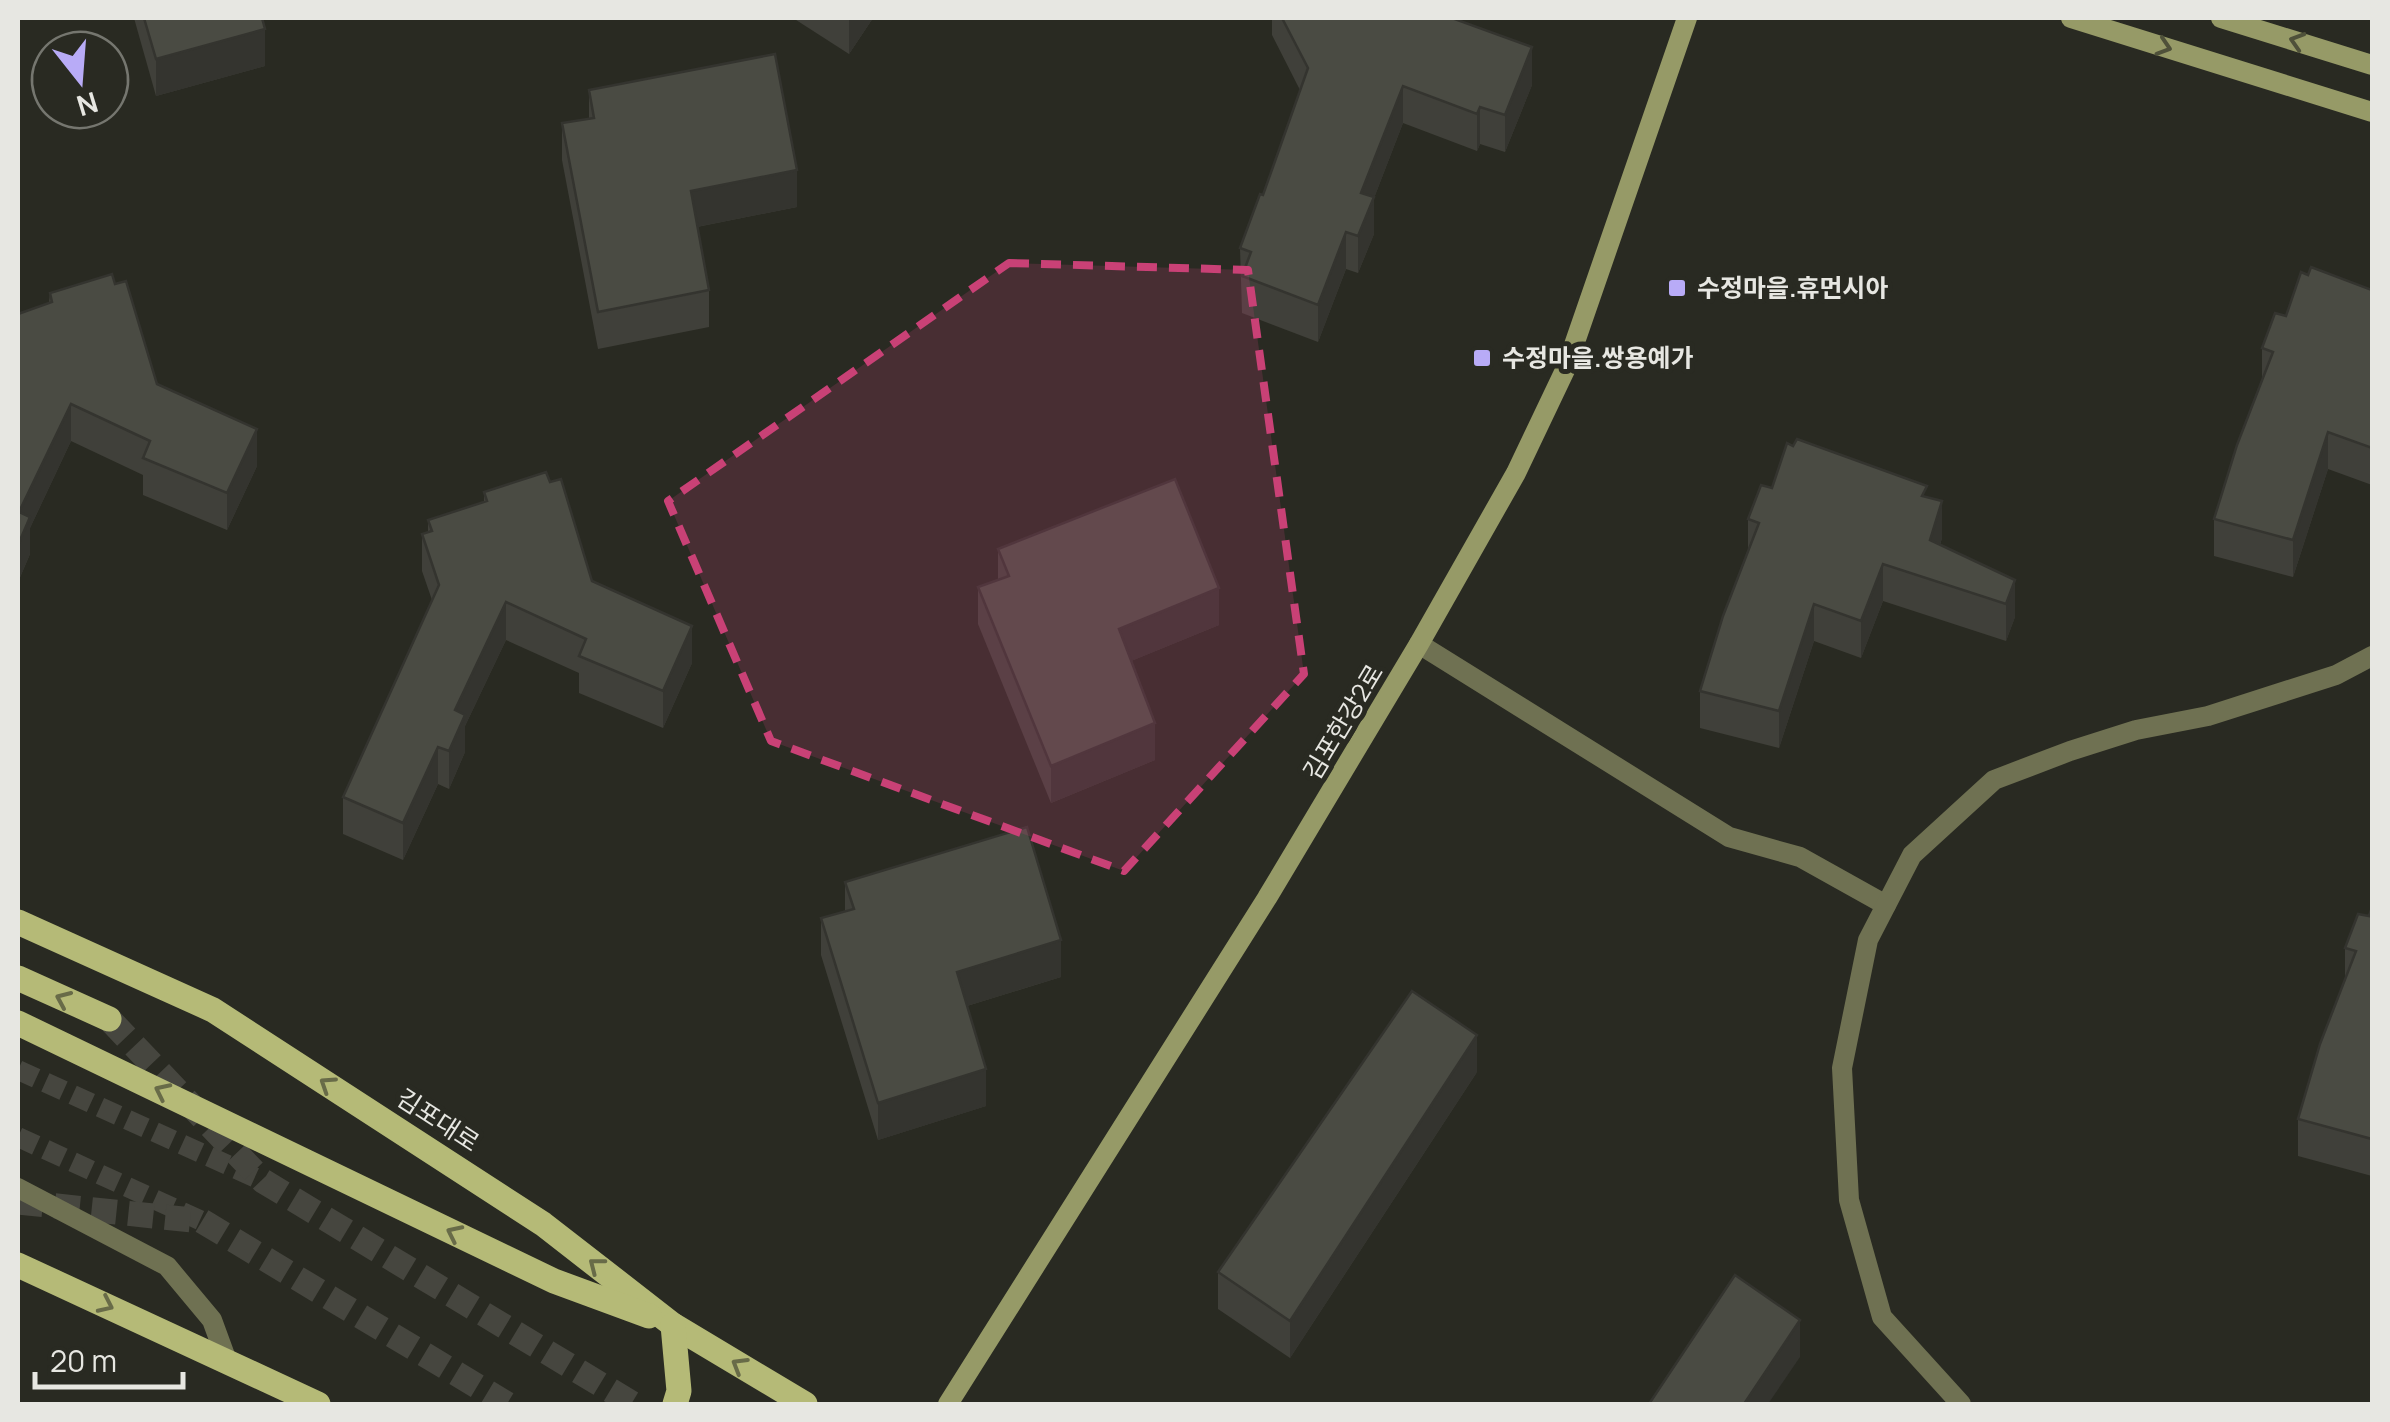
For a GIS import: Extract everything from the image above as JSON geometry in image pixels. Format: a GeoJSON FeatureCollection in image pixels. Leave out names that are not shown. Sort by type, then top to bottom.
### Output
{"type":"FeatureCollection","features":[{"type":"Feature","properties":{"kind":"main road","name":"김포대로"},"geometry":{"type":"LineString","coordinates":[[18,922],[213,1010],[543,1224],[673,1325],[805,1404]]}},
{"type":"Feature","properties":{"kind":"main road"},"geometry":{"type":"LineString","coordinates":[[18,978],[109,1019]]}},
{"type":"Feature","properties":{"kind":"main road"},"geometry":{"type":"LineString","coordinates":[[18,1023],[554,1280],[673,1325],[679,1391],[675,1404]]}},
{"type":"Feature","properties":{"kind":"main road"},"geometry":{"type":"LineString","coordinates":[[18,1265],[318,1404]]}},
{"type":"Feature","properties":{"kind":"street","name":"김포한강2로"},"geometry":{"type":"LineString","coordinates":[[948,1404],[1267,898],[1419,644],[1516,472],[1566,368],[1687,18]]}},
{"type":"Feature","properties":{"kind":"street"},"geometry":{"type":"LineString","coordinates":[[2072,18],[2372,112]]}},
{"type":"Feature","properties":{"kind":"street"},"geometry":{"type":"LineString","coordinates":[[2221,18],[2372,65]]}},
{"type":"Feature","properties":{"kind":"street"},"geometry":{"type":"LineString","coordinates":[[1419,644],[1729,837],[1800,857],[1886,905]]}},
{"type":"Feature","properties":{"kind":"street"},"geometry":{"type":"LineString","coordinates":[[1960,1404],[1882,1317],[1849,1200],[1842,1068],[1868,940],[1912,855],[1994,780],[2070,750],[2136,730],[2208,716],[2336,675],[2372,656]]}},
{"type":"Feature","properties":{"kind":"street"},"geometry":{"type":"LineString","coordinates":[[18,1188],[167,1266],[212,1320],[228,1361]]}},
{"type":"Feature","properties":{"kind":"highlighted area"},"geometry":{"type":"Polygon","coordinates":[[[1009,263],[1248,270],[1304,674],[1124,871],[771,741],[668,501],[1009,263]]]}},
{"type":"Feature","properties":{"kind":"building"},"geometry":{"type":"Polygon","coordinates":[[[144,18],[262,18],[265,29],[156,59],[144,18]]]}},
{"type":"Feature","properties":{"kind":"building"},"geometry":{"type":"Polygon","coordinates":[[[1282,18],[1452,18],[1532,47],[1505,115],[1480,107],[1477,114],[1403,86],[1361,193],[1374,197],[1358,236],[1346,232],[1318,305],[1242,276],[1251,252],[1240,248],[1308,68],[1282,18]]]}},
{"type":"Feature","properties":{"kind":"building"},"geometry":{"type":"Polygon","coordinates":[[[775,54],[797,170],[691,191],[709,290],[598,312],[562,123],[594,118],[589,90],[775,54]]]}},
{"type":"Feature","properties":{"kind":"building"},"geometry":{"type":"Polygon","coordinates":[[[2311,267],[2372,290],[2372,448],[2328,432],[2293,540],[2214,519],[2273,352],[2262,348],[2275,313],[2286,316],[2301,272],[2308,275],[2311,267]]]}},
{"type":"Feature","properties":{"kind":"building"},"geometry":{"type":"Polygon","coordinates":[[[112,274],[115,284],[126,281],[157,384],[257,429],[227,493],[143,458],[150,441],[71,404],[19,512],[30,517],[18,545],[18,314],[52,302],[50,293],[112,274]]]}},
{"type":"Feature","properties":{"kind":"building"},"geometry":{"type":"Polygon","coordinates":[[[1797,439],[1927,486],[1922,496],[1942,501],[1930,540],[2015,580],[2006,604],[1883,564],[1861,621],[1814,604],[1779,711],[1700,691],[1723,616],[1759,523],[1748,519],[1761,485],[1772,488],[1787,443],[1793,446],[1797,439]]]}},
{"type":"Feature","properties":{"kind":"building"},"geometry":{"type":"Polygon","coordinates":[[[546,472],[550,482],[561,479],[592,581],[692,626],[663,691],[579,656],[586,639],[506,602],[455,710],[465,715],[449,751],[438,747],[403,823],[343,797],[439,585],[422,534],[432,531],[428,520],[487,501],[484,492],[546,472]]]}},
{"type":"Feature","properties":{"kind":"building"},"geometry":{"type":"Polygon","coordinates":[[[1175,479],[1219,588],[1119,629],[1155,723],[1051,766],[978,587],[1009,576],[998,549],[1175,479]]]}},
{"type":"Feature","properties":{"kind":"building"},"geometry":{"type":"Polygon","coordinates":[[[1027,827],[1061,940],[957,972],[986,1069],[878,1103],[821,918],[854,909],[845,882],[1027,827]]]}},
{"type":"Feature","properties":{"kind":"building"},"geometry":{"type":"Polygon","coordinates":[[[2372,907],[2372,1139],[2298,1119],[2320,1044],[2356,951],[2345,948],[2358,914],[2369,916],[2372,907]]]}},
{"type":"Feature","properties":{"kind":"building"},"geometry":{"type":"Polygon","coordinates":[[[1412,991],[1477,1035],[1290,1321],[1218,1272],[1412,991]]]}},
{"type":"Feature","properties":{"kind":"building"},"geometry":{"type":"Polygon","coordinates":[[[1735,1275],[1800,1320],[1744,1404],[1649,1404],[1735,1275]]]}},
{"type":"Feature","properties":{"kind":"tunnel"},"geometry":{"type":"LineString","coordinates":[[109,1019],[263,1181],[633,1404]]}},
{"type":"Feature","properties":{"kind":"tunnel"},"geometry":{"type":"LineString","coordinates":[[18,1070],[263,1181]]}},
{"type":"Feature","properties":{"kind":"tunnel"},"geometry":{"type":"LineString","coordinates":[[18,1137],[202,1221]]}},
{"type":"Feature","properties":{"kind":"tunnel"},"geometry":{"type":"LineString","coordinates":[[18,1202],[202,1221],[507,1404]]}},
{"type":"Feature","properties":{"kind":"place","name":"수정마을.휴먼시아"},"geometry":{"type":"Point","coordinates":[1677,288]}},
{"type":"Feature","properties":{"kind":"place","name":"수정마을.쌍용예가"},"geometry":{"type":"Point","coordinates":[1482,358]}}]}
